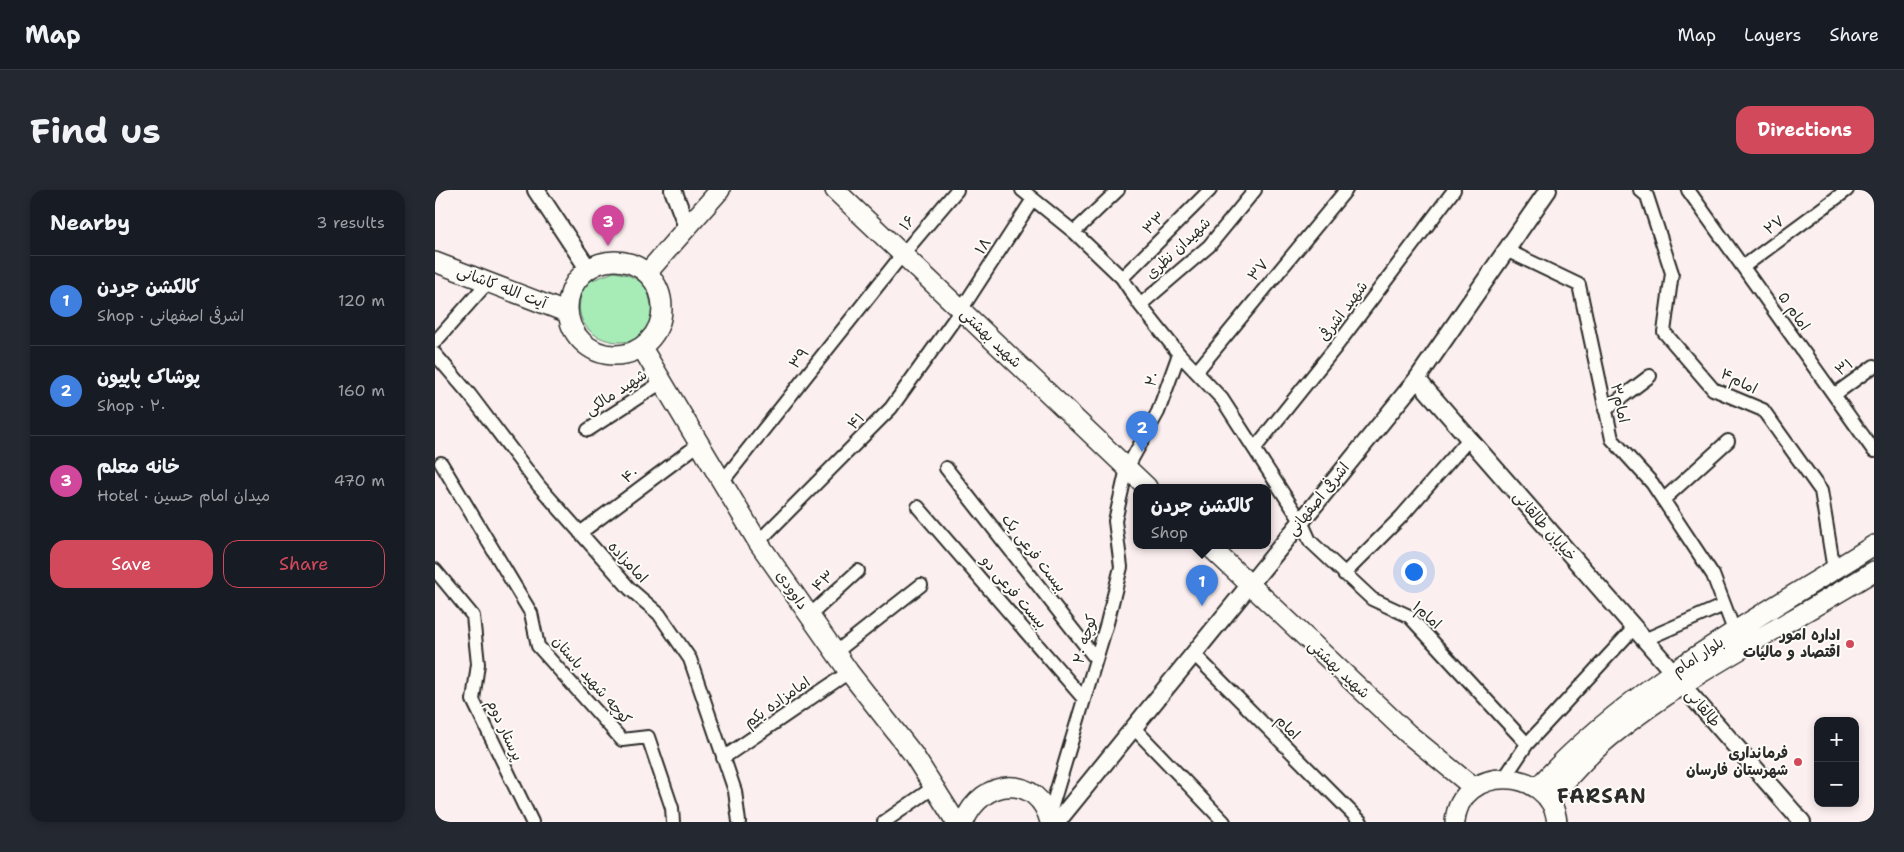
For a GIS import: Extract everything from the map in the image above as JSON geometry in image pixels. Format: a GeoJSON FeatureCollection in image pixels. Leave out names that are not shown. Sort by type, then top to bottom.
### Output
{"type":"FeatureCollection","features":[{"type":"Feature","properties":{"kind":"main road"},"geometry":{"type":"LineString","coordinates":[[647,273],[720,190]]}},
{"type":"Feature","properties":{"kind":"main road","name":"شهید بهشتی"},"geometry":{"type":"LineString","coordinates":[[835,190],[1144,484]]}},
{"type":"Feature","properties":{"kind":"main road"},"geometry":{"type":"LineString","coordinates":[[621,261],[635,265],[647,273],[659,291],[663,312],[660,326],[653,338],[642,348],[622,355],[601,354],[589,348],[578,338],[571,326],[568,313],[569,298],[574,285],[589,270],[607,262],[621,261]]}},
{"type":"Feature","properties":{"kind":"main road","name":"آیت الله کاشانی"},"geometry":{"type":"LineString","coordinates":[[435,262],[489,281],[568,313]]}},
{"type":"Feature","properties":{"kind":"main road","name":"داوودی"},"geometry":{"type":"LineString","coordinates":[[642,348],[758,542],[849,672],[913,754],[956,822]]}},
{"type":"Feature","properties":{"kind":"main road","name":"بلوار امام"},"geometry":{"type":"LineString","coordinates":[[1543,794],[1577,767],[1677,678],[1735,633],[1874,545]]}},
{"type":"Feature","properties":{"kind":"main road","name":"شهید بهشتی"},"geometry":{"type":"LineString","coordinates":[[1212,549],[1407,733],[1474,788]]}},
{"type":"Feature","properties":{"kind":"main road","name":"بلوار امام"},"geometry":{"type":"LineString","coordinates":[[1677,678],[1873,573]]}},
{"type":"Feature","properties":{"kind":"main road"},"geometry":{"type":"LineString","coordinates":[[1455,822],[1462,801],[1474,788],[1489,780],[1505,777],[1522,780],[1543,794],[1557,822]]}},
{"type":"Feature","properties":{"kind":"main road"},"geometry":{"type":"LineString","coordinates":[[964,822],[976,800],[986,792],[997,787],[1023,789],[1035,796],[1052,820]]}},
{"type":"Feature","properties":{"kind":"street"},"geometry":{"type":"LineString","coordinates":[[536,190],[589,270]]}},
{"type":"Feature","properties":{"kind":"street"},"geometry":{"type":"LineString","coordinates":[[673,190],[687,228]]}},
{"type":"Feature","properties":{"kind":"street","name":"۱۶"},"geometry":{"type":"LineString","coordinates":[[902,255],[957,190]]}},
{"type":"Feature","properties":{"kind":"street","name":"امام۱"},"geometry":{"type":"LineString","coordinates":[[1022,190],[1073,232],[1122,278],[1140,305],[1179,354],[1222,399],[1301,521],[1310,541],[1372,598],[1409,616],[1527,744]]}},
{"type":"Feature","properties":{"kind":"street"},"geometry":{"type":"LineString","coordinates":[[1073,232],[1118,190]]}},
{"type":"Feature","properties":{"kind":"street","name":"۳۳"},"geometry":{"type":"LineString","coordinates":[[1122,278],[1210,190]]}},
{"type":"Feature","properties":{"kind":"street","name":"شهیدان نظری"},"geometry":{"type":"LineString","coordinates":[[1140,305],[1209,246],[1255,190]]}},
{"type":"Feature","properties":{"kind":"street","name":"۳۷"},"geometry":{"type":"LineString","coordinates":[[1197,371],[1346,190]]}},
{"type":"Feature","properties":{"kind":"street","name":"شهید اشرفی"},"geometry":{"type":"LineString","coordinates":[[1255,448],[1335,348],[1454,190]]}},
{"type":"Feature","properties":{"kind":"street","name":"اشرفی اصفهانی"},"geometry":{"type":"LineString","coordinates":[[1052,820],[1133,727],[1417,379],[1548,190]]}},
{"type":"Feature","properties":{"kind":"street","name":"امام۴"},"geometry":{"type":"LineString","coordinates":[[1640,190],[1647,196],[1672,273],[1664,332],[1713,389],[1763,410],[1821,491],[1834,570]]}},
{"type":"Feature","properties":{"kind":"street","name":"امام ۵"},"geometry":{"type":"LineString","coordinates":[[1688,190],[1874,451]]}},
{"type":"Feature","properties":{"kind":"street","name":"۲۷"},"geometry":{"type":"LineString","coordinates":[[1743,267],[1847,190]]}},
{"type":"Feature","properties":{"kind":"street","name":"۱۸"},"geometry":{"type":"LineString","coordinates":[[961,310],[1033,199]]}},
{"type":"Feature","properties":{"kind":"street","name":"امام۳"},"geometry":{"type":"LineString","coordinates":[[1506,250],[1579,285],[1612,439],[1652,484],[1713,575],[1735,633]]}},
{"type":"Feature","properties":{"kind":"street","name":"۳۹"},"geometry":{"type":"LineString","coordinates":[[722,482],[902,255]]}},
{"type":"Feature","properties":{"kind":"street"},"geometry":{"type":"LineString","coordinates":[[435,342],[489,281]]}},
{"type":"Feature","properties":{"kind":"street","name":"۴۱"},"geometry":{"type":"LineString","coordinates":[[758,542],[891,408],[961,310]]}},
{"type":"Feature","properties":{"kind":"street","name":"امامزاده"},"geometry":{"type":"LineString","coordinates":[[435,354],[470,395],[539,486],[630,589],[659,614],[689,659],[735,791],[739,822]]}},
{"type":"Feature","properties":{"kind":"street","name":"۲۰"},"geometry":{"type":"LineString","coordinates":[[1127,468],[1158,412],[1179,354]]}},
{"type":"Feature","properties":{"kind":"street","name":"۳۱"},"geometry":{"type":"LineString","coordinates":[[1834,395],[1874,366]]}},
{"type":"Feature","properties":{"kind":"street"},"geometry":{"type":"LineString","coordinates":[[1605,410],[1650,376]]}},
{"type":"Feature","properties":{"kind":"street","name":"خیابان طالقانی"},"geometry":{"type":"LineString","coordinates":[[1417,379],[1677,678]]}},
{"type":"Feature","properties":{"kind":"street","name":"شهید مالکی"},"geometry":{"type":"LineString","coordinates":[[588,430],[662,382]]}},
{"type":"Feature","properties":{"kind":"street"},"geometry":{"type":"LineString","coordinates":[[1344,574],[1401,517],[1469,439]]}},
{"type":"Feature","properties":{"kind":"street"},"geometry":{"type":"LineString","coordinates":[[1663,500],[1728,441]]}},
{"type":"Feature","properties":{"kind":"street","name":"۴۰"},"geometry":{"type":"LineString","coordinates":[[580,533],[699,444]]}},
{"type":"Feature","properties":{"kind":"street","name":"کوچه شهید باستان"},"geometry":{"type":"LineString","coordinates":[[441,463],[531,613],[538,646],[622,740],[648,738],[672,808],[673,822]]}},
{"type":"Feature","properties":{"kind":"street","name":"بیست فرعی یک"},"geometry":{"type":"LineString","coordinates":[[946,468],[1096,658]]}},
{"type":"Feature","properties":{"kind":"street","name":"کوچه ۲۰"},"geometry":{"type":"LineString","coordinates":[[1052,820],[1121,567],[1115,521],[1127,468]]}},
{"type":"Feature","properties":{"kind":"street","name":"بیست فرعی دو"},"geometry":{"type":"LineString","coordinates":[[918,507],[1084,699]]}},
{"type":"Feature","properties":{"kind":"street","name":"پرستار دوم"},"geometry":{"type":"LineString","coordinates":[[435,570],[473,616],[478,664],[473,700],[532,822]]}},
{"type":"Feature","properties":{"kind":"street","name":"۴۳"},"geometry":{"type":"LineString","coordinates":[[810,615],[858,571]]}},
{"type":"Feature","properties":{"kind":"street"},"geometry":{"type":"LineString","coordinates":[[835,652],[921,584]]}},
{"type":"Feature","properties":{"kind":"street"},"geometry":{"type":"LineString","coordinates":[[1505,777],[1527,744],[1639,634],[1724,605]]}},
{"type":"Feature","properties":{"kind":"street","name":"امام"},"geometry":{"type":"LineString","coordinates":[[1193,653],[1361,822]]}},
{"type":"Feature","properties":{"kind":"street","name":"امامزاده یکم"},"geometry":{"type":"LineString","coordinates":[[723,758],[849,672]]}},
{"type":"Feature","properties":{"kind":"street","name":"طالقانی"},"geometry":{"type":"LineString","coordinates":[[1677,678],[1802,822]]}},
{"type":"Feature","properties":{"kind":"street"},"geometry":{"type":"LineString","coordinates":[[1133,727],[1224,822]]}},
{"type":"Feature","properties":{"kind":"street"},"geometry":{"type":"LineString","coordinates":[[884,822],[934,787]]}},
{"type":"Feature","properties":{"kind":"green space"},"geometry":{"type":"Polygon","coordinates":[[[614,272],[636,279],[647,290],[653,315],[648,330],[637,339],[622,342],[606,340],[592,332],[582,320],[580,303],[587,282],[614,272]]]}},
{"type":"Feature","properties":{"kind":"place","name":"خانه معلم"},"geometry":{"type":"Point","coordinates":[608,246]}},
{"type":"Feature","properties":{"kind":"place","name":"پوشاک پاپیون"},"geometry":{"type":"Point","coordinates":[1142,452]}},
{"type":"Feature","properties":{"kind":"place","name":"کالکشن جردن"},"geometry":{"type":"Point","coordinates":[1202,606]}},
{"type":"Feature","properties":{"kind":"place","name":"اداره امور اقتصاد و مالیات"},"geometry":{"type":"Point","coordinates":[1850,644]}},
{"type":"Feature","properties":{"kind":"place","name":"فرمانداری شهرستان فارسان"},"geometry":{"type":"Point","coordinates":[1798,762]}},
{"type":"Feature","properties":{"kind":"district","name":"FARSAN"},"geometry":{"type":"Point","coordinates":[1602,796]}}]}
